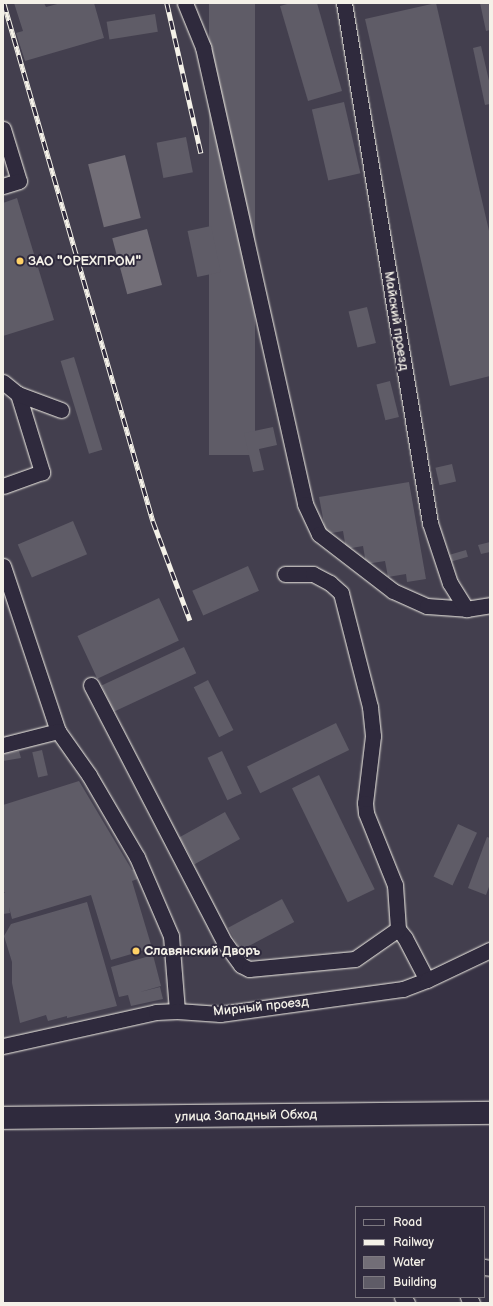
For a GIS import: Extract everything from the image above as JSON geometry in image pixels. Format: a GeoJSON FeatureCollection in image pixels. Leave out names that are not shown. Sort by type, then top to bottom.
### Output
{"type":"FeatureCollection","features":[{"type":"Feature","properties":{"kind":"highway","name":"улица Западный Обход"},"geometry":{"type":"LineString","coordinates":[[3,1118],[490,1113]]}},
{"type":"Feature","properties":{"kind":"highway","name":"улица Западный Обход"},"geometry":{"type":"LineString","coordinates":[[3,1124],[490,1120]]}},
{"type":"Feature","properties":{"kind":"street"},"geometry":{"type":"LineString","coordinates":[[185,3],[203,47],[305,504],[319,534],[393,591],[427,606],[466,609],[490,605]]}},
{"type":"Feature","properties":{"kind":"street","name":"Майский проезд"},"geometry":{"type":"LineString","coordinates":[[344,3],[430,523],[450,583],[466,609]]}},
{"type":"Feature","properties":{"kind":"street"},"geometry":{"type":"LineString","coordinates":[[3,129],[19,181],[3,186]]}},
{"type":"Feature","properties":{"kind":"street"},"geometry":{"type":"LineString","coordinates":[[3,382],[18,394],[61,410]]}},
{"type":"Feature","properties":{"kind":"street"},"geometry":{"type":"LineString","coordinates":[[3,486],[42,472],[18,394]]}},
{"type":"Feature","properties":{"kind":"street"},"geometry":{"type":"LineString","coordinates":[[3,566],[58,731],[89,775],[137,857],[171,936],[177,1011]]}},
{"type":"Feature","properties":{"kind":"street"},"geometry":{"type":"LineString","coordinates":[[285,574],[313,574],[330,583],[341,592],[370,707],[373,736],[365,803],[366,813],[395,885],[398,929],[405,938],[427,980]]}},
{"type":"Feature","properties":{"kind":"street"},"geometry":{"type":"LineString","coordinates":[[91,686],[225,943],[241,965],[250,969],[355,959],[398,929]]}},
{"type":"Feature","properties":{"kind":"street"},"geometry":{"type":"LineString","coordinates":[[3,745],[58,731]]}},
{"type":"Feature","properties":{"kind":"street","name":"Мирный проезд"},"geometry":{"type":"LineString","coordinates":[[3,1046],[156,1012],[177,1011],[220,1014],[403,989],[427,980],[490,950]]}},
{"type":"Feature","properties":{"kind":"shaded area"},"geometry":{"type":"Polygon","coordinates":[[[3,3],[490,3],[490,943],[406,982],[233,1010],[163,1009],[3,1039],[3,3]]]}},
{"type":"Feature","properties":{"kind":"water"},"geometry":{"type":"Polygon","coordinates":[[[125,155],[141,218],[104,227],[88,164],[125,155]]]}},
{"type":"Feature","properties":{"kind":"water"},"geometry":{"type":"Polygon","coordinates":[[[147,229],[162,285],[127,294],[112,238],[147,229]]]}},
{"type":"Feature","properties":{"kind":"building"},"geometry":{"type":"Polygon","coordinates":[[[14,3],[44,3],[46,7],[61,3],[94,3],[104,38],[25,61],[16,33],[23,31],[14,3]]]}},
{"type":"Feature","properties":{"kind":"building"},"geometry":{"type":"Polygon","coordinates":[[[209,3],[255,3],[255,455],[209,455],[209,3]]]}},
{"type":"Feature","properties":{"kind":"building"},"geometry":{"type":"Polygon","coordinates":[[[291,3],[317,3],[342,91],[308,101],[280,6],[291,3]]]}},
{"type":"Feature","properties":{"kind":"building"},"geometry":{"type":"Polygon","coordinates":[[[436,3],[490,235],[490,376],[450,386],[365,19],[436,3]]]}},
{"type":"Feature","properties":{"kind":"building"},"geometry":{"type":"Polygon","coordinates":[[[480,3],[490,3],[490,30],[486,31],[480,3]]]}},
{"type":"Feature","properties":{"kind":"building"},"geometry":{"type":"Polygon","coordinates":[[[155,14],[158,32],[109,39],[107,22],[155,14]]]}},
{"type":"Feature","properties":{"kind":"building"},"geometry":{"type":"Polygon","coordinates":[[[481,46],[490,85],[490,104],[485,105],[473,48],[481,46]]]}},
{"type":"Feature","properties":{"kind":"building"},"geometry":{"type":"Polygon","coordinates":[[[344,102],[360,173],[328,181],[312,109],[344,102]]]}},
{"type":"Feature","properties":{"kind":"building"},"geometry":{"type":"Polygon","coordinates":[[[186,137],[193,172],[163,178],[157,143],[186,137]]]}},
{"type":"Feature","properties":{"kind":"building","name":"ЗАО \"ОРЕХПРОМ\""},"geometry":{"type":"Polygon","coordinates":[[[17,198],[54,320],[3,336],[3,203],[17,198]]]}},
{"type":"Feature","properties":{"kind":"building"},"geometry":{"type":"Polygon","coordinates":[[[211,226],[221,272],[197,277],[188,231],[211,226]]]}},
{"type":"Feature","properties":{"kind":"building"},"geometry":{"type":"Polygon","coordinates":[[[367,307],[376,343],[358,347],[349,312],[367,307]]]}},
{"type":"Feature","properties":{"kind":"building"},"geometry":{"type":"Polygon","coordinates":[[[74,357],[102,450],[89,454],[61,361],[74,357]]]}},
{"type":"Feature","properties":{"kind":"building"},"geometry":{"type":"Polygon","coordinates":[[[390,381],[399,417],[385,420],[376,384],[390,381]]]}},
{"type":"Feature","properties":{"kind":"building"},"geometry":{"type":"Polygon","coordinates":[[[273,427],[277,445],[259,449],[264,470],[253,472],[244,433],[273,427]]]}},
{"type":"Feature","properties":{"kind":"building"},"geometry":{"type":"Polygon","coordinates":[[[452,464],[456,482],[439,485],[435,468],[452,464]]]}},
{"type":"Feature","properties":{"kind":"building"},"geometry":{"type":"Polygon","coordinates":[[[409,482],[426,579],[407,582],[406,574],[388,577],[385,561],[366,564],[363,546],[346,549],[343,531],[326,534],[319,497],[409,482]]]}},
{"type":"Feature","properties":{"kind":"building"},"geometry":{"type":"Polygon","coordinates":[[[73,521],[87,554],[32,578],[18,544],[73,521]]]}},
{"type":"Feature","properties":{"kind":"building"},"geometry":{"type":"Polygon","coordinates":[[[490,542],[490,552],[481,554],[478,545],[490,542]]]}},
{"type":"Feature","properties":{"kind":"building"},"geometry":{"type":"Polygon","coordinates":[[[466,550],[468,557],[452,561],[450,555],[466,550]]]}},
{"type":"Feature","properties":{"kind":"building"},"geometry":{"type":"Polygon","coordinates":[[[248,566],[259,591],[203,615],[192,591],[248,566]]]}},
{"type":"Feature","properties":{"kind":"building"},"geometry":{"type":"Polygon","coordinates":[[[159,598],[179,641],[97,679],[77,636],[159,598]]]}},
{"type":"Feature","properties":{"kind":"building"},"geometry":{"type":"Polygon","coordinates":[[[184,647],[196,673],[114,712],[102,685],[184,647]]]}},
{"type":"Feature","properties":{"kind":"building"},"geometry":{"type":"Polygon","coordinates":[[[208,680],[233,730],[219,737],[194,687],[208,680]]]}},
{"type":"Feature","properties":{"kind":"building"},"geometry":{"type":"Polygon","coordinates":[[[336,723],[349,750],[260,793],[247,766],[336,723]]]}},
{"type":"Feature","properties":{"kind":"building"},"geometry":{"type":"Polygon","coordinates":[[[42,750],[48,775],[38,778],[32,752],[42,750]]]}},
{"type":"Feature","properties":{"kind":"building"},"geometry":{"type":"Polygon","coordinates":[[[19,751],[21,758],[3,761],[3,754],[19,751]]]}},
{"type":"Feature","properties":{"kind":"building"},"geometry":{"type":"Polygon","coordinates":[[[222,751],[242,794],[227,800],[207,758],[222,751]]]}},
{"type":"Feature","properties":{"kind":"building"},"geometry":{"type":"Polygon","coordinates":[[[319,775],[375,889],[348,902],[292,788],[319,775]]]}},
{"type":"Feature","properties":{"kind":"building"},"geometry":{"type":"Polygon","coordinates":[[[79,781],[132,870],[139,867],[143,877],[132,881],[152,948],[111,960],[91,895],[12,919],[9,907],[10,913],[3,914],[3,893],[5,893],[3,891],[3,805],[79,781]]]}},
{"type":"Feature","properties":{"kind":"building"},"geometry":{"type":"Polygon","coordinates":[[[225,812],[240,839],[195,864],[180,837],[225,812]]]}},
{"type":"Feature","properties":{"kind":"building"},"geometry":{"type":"Polygon","coordinates":[[[458,824],[477,833],[453,885],[433,877],[458,824]]]}},
{"type":"Feature","properties":{"kind":"building"},"geometry":{"type":"Polygon","coordinates":[[[487,837],[490,838],[490,884],[486,895],[468,888],[487,837]]]}},
{"type":"Feature","properties":{"kind":"building"},"geometry":{"type":"Polygon","coordinates":[[[282,899],[294,922],[240,951],[228,928],[282,899]]]}},
{"type":"Feature","properties":{"kind":"building"},"geometry":{"type":"Polygon","coordinates":[[[87,902],[117,1006],[48,1021],[46,1015],[20,1023],[12,983],[12,962],[4,936],[11,924],[87,902]]]}},
{"type":"Feature","properties":{"kind":"building"},"geometry":{"type":"Polygon","coordinates":[[[153,955],[161,986],[140,992],[160,987],[163,999],[131,1006],[128,995],[119,997],[111,967],[153,955]]]}},
{"type":"Feature","properties":{"kind":"railway"},"geometry":{"type":"LineString","coordinates":[[4,3],[153,521],[190,620]]}},
{"type":"Feature","properties":{"kind":"railway"},"geometry":{"type":"LineString","coordinates":[[167,3],[201,153]]}},
{"type":"Feature","properties":{"kind":"place","name":"ЗАО \"ОРЕХПРОМ\""},"geometry":{"type":"Point","coordinates":[20,261]}},
{"type":"Feature","properties":{"kind":"place","name":"Cлавянский Дворъ"},"geometry":{"type":"Point","coordinates":[136,951]}}]}
